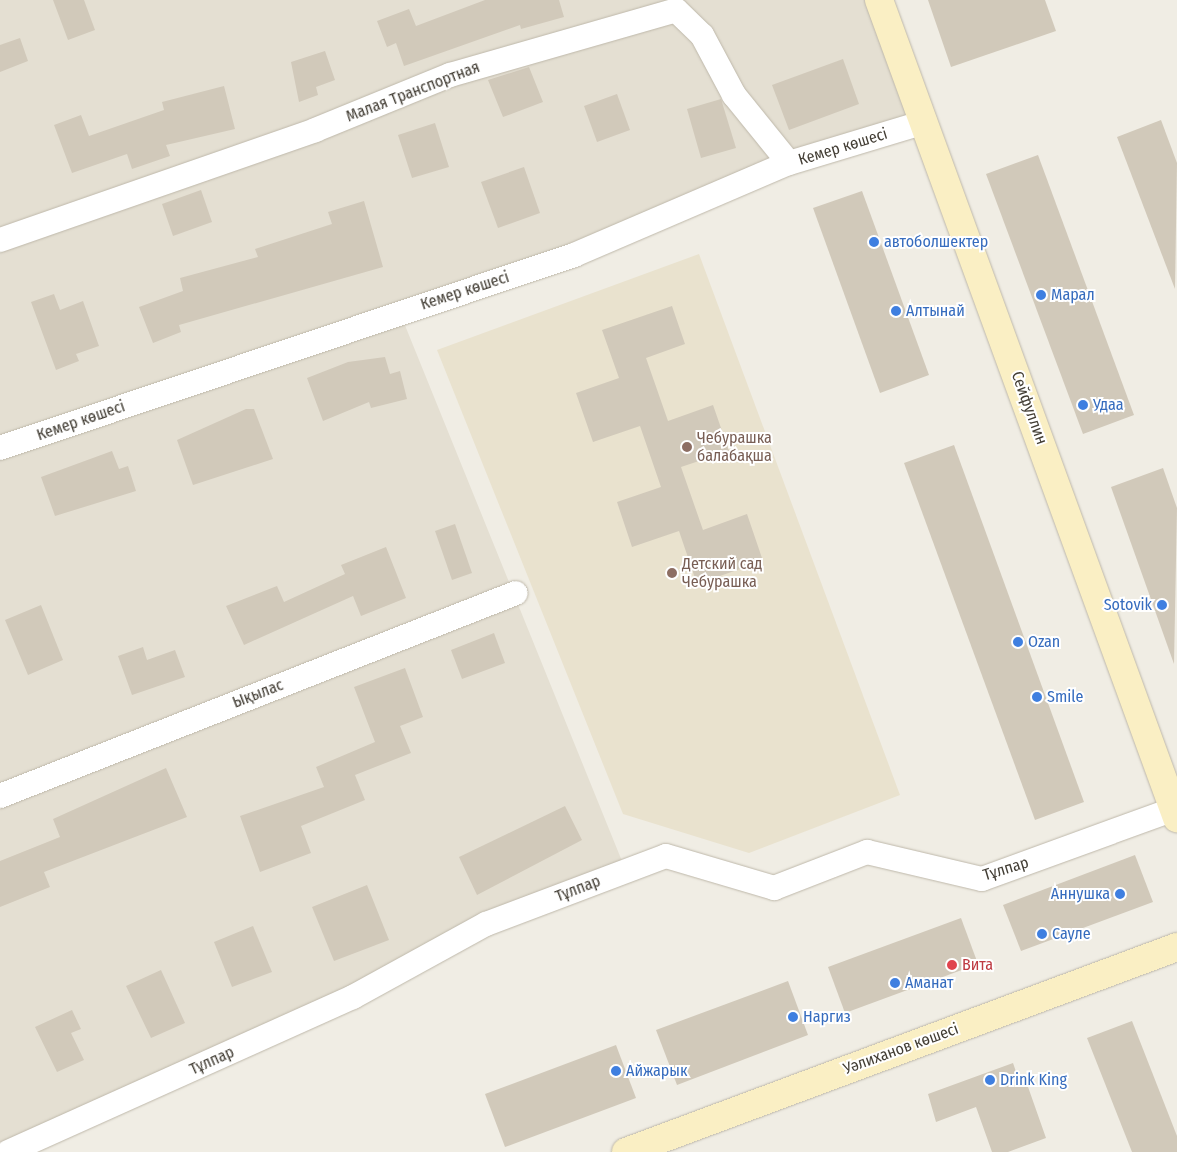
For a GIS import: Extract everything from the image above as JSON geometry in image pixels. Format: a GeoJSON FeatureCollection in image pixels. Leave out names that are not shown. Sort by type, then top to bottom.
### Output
{"type":"FeatureCollection","features":[{"type":"Feature","properties":{"kind":"street","name":"Сейфуллин"},"geometry":{"type":"LineString","coordinates":[[878,0],[925,122],[1175,813]]}},
{"type":"Feature","properties":{"kind":"street","name":"Малая Транспортная"},"geometry":{"type":"LineString","coordinates":[[0,240],[315,130],[450,75],[676,10],[702,35],[734,95],[789,163]]}},
{"type":"Feature","properties":{"kind":"street","name":"Кемер көшесі"},"geometry":{"type":"LineString","coordinates":[[0,448],[574,256],[789,163],[925,122]]}},
{"type":"Feature","properties":{"kind":"street","name":"Ықылас"},"geometry":{"type":"LineString","coordinates":[[0,796],[516,593]]}},
{"type":"Feature","properties":{"kind":"street","name":"Тұлпар"},"geometry":{"type":"LineString","coordinates":[[8,1152],[353,997],[486,924],[666,856],[774,888],[867,852],[982,879],[1175,813]]}},
{"type":"Feature","properties":{"kind":"street","name":"Уәлиханов көшесі"},"geometry":{"type":"LineString","coordinates":[[626,1152],[1177,947]]}},
{"type":"Feature","properties":{"kind":"shaded area"},"geometry":{"type":"Polygon","coordinates":[[[0,0],[879,0],[925,122],[400,313],[626,871],[0,1148],[0,0]]]}},
{"type":"Feature","properties":{"kind":"shaded area","name":"Детский сад Чебурашка"},"geometry":{"type":"Polygon","coordinates":[[[699,254],[900,795],[749,853],[623,814],[437,350],[699,254]]]}},
{"type":"Feature","properties":{"kind":"building"},"geometry":{"type":"Polygon","coordinates":[[[53,0],[84,0],[95,30],[68,40],[53,0]]]}},
{"type":"Feature","properties":{"kind":"building"},"geometry":{"type":"Polygon","coordinates":[[[485,0],[559,0],[564,17],[521,29],[520,25],[404,66],[396,43],[387,47],[377,21],[409,9],[416,26],[485,0]]]}},
{"type":"Feature","properties":{"kind":"building"},"geometry":{"type":"Polygon","coordinates":[[[928,0],[1045,0],[1056,31],[951,67],[928,0]]]}},
{"type":"Feature","properties":{"kind":"building"},"geometry":{"type":"Polygon","coordinates":[[[20,38],[28,61],[0,72],[0,45],[20,38]]]}},
{"type":"Feature","properties":{"kind":"building"},"geometry":{"type":"Polygon","coordinates":[[[325,51],[335,80],[316,87],[318,95],[299,102],[291,62],[325,51]]]}},
{"type":"Feature","properties":{"kind":"building"},"geometry":{"type":"Polygon","coordinates":[[[843,59],[859,104],[789,130],[772,85],[843,59]]]}},
{"type":"Feature","properties":{"kind":"building"},"geometry":{"type":"Polygon","coordinates":[[[529,67],[543,102],[503,117],[488,80],[529,67]]]}},
{"type":"Feature","properties":{"kind":"building"},"geometry":{"type":"Polygon","coordinates":[[[224,86],[235,129],[166,145],[170,156],[132,169],[127,154],[72,173],[54,125],[81,115],[89,136],[164,110],[162,102],[224,86]]]}},
{"type":"Feature","properties":{"kind":"building"},"geometry":{"type":"Polygon","coordinates":[[[617,94],[630,130],[597,142],[584,106],[617,94]]]}},
{"type":"Feature","properties":{"kind":"building"},"geometry":{"type":"Polygon","coordinates":[[[721,99],[736,148],[701,158],[687,109],[721,99]]]}},
{"type":"Feature","properties":{"kind":"building"},"geometry":{"type":"Polygon","coordinates":[[[1161,120],[1177,163],[1175,289],[1117,137],[1161,120]]]}},
{"type":"Feature","properties":{"kind":"building"},"geometry":{"type":"Polygon","coordinates":[[[435,123],[449,167],[412,178],[398,135],[435,123]]]}},
{"type":"Feature","properties":{"kind":"building"},"geometry":{"type":"Polygon","coordinates":[[[1038,155],[1134,415],[1083,434],[986,174],[1038,155]]]}},
{"type":"Feature","properties":{"kind":"building"},"geometry":{"type":"Polygon","coordinates":[[[524,167],[540,213],[498,228],[481,182],[524,167]]]}},
{"type":"Feature","properties":{"kind":"building"},"geometry":{"type":"Polygon","coordinates":[[[201,190],[212,222],[173,236],[162,204],[201,190]]]}},
{"type":"Feature","properties":{"kind":"building"},"geometry":{"type":"Polygon","coordinates":[[[862,191],[929,375],[880,393],[813,208],[862,191]]]}},
{"type":"Feature","properties":{"kind":"building"},"geometry":{"type":"Polygon","coordinates":[[[364,201],[383,267],[179,325],[181,332],[153,343],[139,307],[183,291],[180,278],[258,257],[255,249],[332,224],[328,212],[364,201]]]}},
{"type":"Feature","properties":{"kind":"building"},"geometry":{"type":"Polygon","coordinates":[[[54,294],[60,310],[83,301],[99,346],[76,354],[79,361],[56,370],[31,302],[54,294]]]}},
{"type":"Feature","properties":{"kind":"building","name":"Чебурашка балабақша"},"geometry":{"type":"Polygon","coordinates":[[[672,306],[685,344],[646,358],[668,421],[713,405],[729,451],[681,467],[703,530],[747,514],[763,561],[697,584],[679,531],[632,547],[617,502],[661,487],[640,426],[593,442],[576,393],[619,378],[602,330],[672,306]]]}},
{"type":"Feature","properties":{"kind":"building"},"geometry":{"type":"Polygon","coordinates":[[[385,357],[390,374],[400,371],[407,399],[371,408],[369,402],[323,421],[307,378],[348,362],[385,357]]]}},
{"type":"Feature","properties":{"kind":"building"},"geometry":{"type":"Polygon","coordinates":[[[246,409],[254,409],[273,459],[193,485],[177,440],[246,409]]]}},
{"type":"Feature","properties":{"kind":"building"},"geometry":{"type":"Polygon","coordinates":[[[954,445],[1084,802],[1035,820],[904,463],[954,445]]]}},
{"type":"Feature","properties":{"kind":"building"},"geometry":{"type":"Polygon","coordinates":[[[112,451],[119,469],[128,466],[136,491],[55,516],[41,477],[112,451]]]}},
{"type":"Feature","properties":{"kind":"building"},"geometry":{"type":"Polygon","coordinates":[[[1163,468],[1177,508],[1174,664],[1111,487],[1163,468]]]}},
{"type":"Feature","properties":{"kind":"building"},"geometry":{"type":"Polygon","coordinates":[[[455,524],[472,573],[452,580],[435,531],[455,524]]]}},
{"type":"Feature","properties":{"kind":"building"},"geometry":{"type":"Polygon","coordinates":[[[386,547],[406,598],[361,616],[353,596],[244,645],[226,606],[277,586],[284,602],[345,574],[341,565],[386,547]]]}},
{"type":"Feature","properties":{"kind":"building"},"geometry":{"type":"Polygon","coordinates":[[[41,605],[63,660],[28,675],[5,620],[41,605]]]}},
{"type":"Feature","properties":{"kind":"building"},"geometry":{"type":"Polygon","coordinates":[[[494,633],[505,663],[462,679],[451,650],[494,633]]]}},
{"type":"Feature","properties":{"kind":"building"},"geometry":{"type":"Polygon","coordinates":[[[143,647],[147,660],[175,650],[185,677],[132,695],[118,656],[143,647]]]}},
{"type":"Feature","properties":{"kind":"building"},"geometry":{"type":"Polygon","coordinates":[[[405,668],[423,717],[400,726],[411,753],[355,775],[365,800],[301,826],[311,853],[260,872],[240,816],[324,787],[316,767],[375,742],[354,687],[405,668]]]}},
{"type":"Feature","properties":{"kind":"building"},"geometry":{"type":"Polygon","coordinates":[[[166,768],[187,817],[44,872],[50,887],[0,907],[0,861],[60,837],[53,819],[166,768]]]}},
{"type":"Feature","properties":{"kind":"building"},"geometry":{"type":"Polygon","coordinates":[[[565,806],[582,840],[477,895],[459,857],[565,806]]]}},
{"type":"Feature","properties":{"kind":"building"},"geometry":{"type":"Polygon","coordinates":[[[1135,855],[1153,902],[1021,951],[1003,905],[1135,855]]]}},
{"type":"Feature","properties":{"kind":"building"},"geometry":{"type":"Polygon","coordinates":[[[367,885],[389,940],[334,961],[312,907],[367,885]]]}},
{"type":"Feature","properties":{"kind":"building"},"geometry":{"type":"Polygon","coordinates":[[[961,918],[978,964],[845,1013],[828,967],[961,918]]]}},
{"type":"Feature","properties":{"kind":"building"},"geometry":{"type":"Polygon","coordinates":[[[253,926],[272,972],[232,987],[214,942],[253,926]]]}},
{"type":"Feature","properties":{"kind":"building"},"geometry":{"type":"Polygon","coordinates":[[[161,970],[185,1023],[151,1038],[126,986],[161,970]]]}},
{"type":"Feature","properties":{"kind":"building"},"geometry":{"type":"Polygon","coordinates":[[[788,981],[808,1035],[677,1085],[656,1030],[788,981]]]}},
{"type":"Feature","properties":{"kind":"building"},"geometry":{"type":"Polygon","coordinates":[[[72,1010],[81,1029],[71,1033],[84,1060],[57,1072],[35,1027],[72,1010]]]}},
{"type":"Feature","properties":{"kind":"building"},"geometry":{"type":"Polygon","coordinates":[[[1132,1021],[1177,1136],[1177,1152],[1132,1152],[1087,1038],[1132,1021]]]}},
{"type":"Feature","properties":{"kind":"building"},"geometry":{"type":"Polygon","coordinates":[[[616,1045],[636,1098],[505,1147],[485,1094],[616,1045]]]}},
{"type":"Feature","properties":{"kind":"building"},"geometry":{"type":"Polygon","coordinates":[[[1013,1063],[1021,1086],[1027,1084],[1046,1138],[1008,1152],[992,1152],[976,1107],[936,1122],[928,1094],[1013,1063]]]}},
{"type":"Feature","properties":{"kind":"place","name":"автоболшектер"},"geometry":{"type":"Point","coordinates":[874,242]}},
{"type":"Feature","properties":{"kind":"place","name":"Марал"},"geometry":{"type":"Point","coordinates":[1041,295]}},
{"type":"Feature","properties":{"kind":"place","name":"Алтынай"},"geometry":{"type":"Point","coordinates":[896,311]}},
{"type":"Feature","properties":{"kind":"place","name":"Удаа"},"geometry":{"type":"Point","coordinates":[1083,405]}},
{"type":"Feature","properties":{"kind":"place","name":"Чебурашка балабақша"},"geometry":{"type":"Point","coordinates":[687,447]}},
{"type":"Feature","properties":{"kind":"place","name":"Детский сад Чебурашка"},"geometry":{"type":"Point","coordinates":[672,573]}},
{"type":"Feature","properties":{"kind":"place","name":"Sotovik"},"geometry":{"type":"Point","coordinates":[1162,605]}},
{"type":"Feature","properties":{"kind":"place","name":"Ozan"},"geometry":{"type":"Point","coordinates":[1018,642]}},
{"type":"Feature","properties":{"kind":"place","name":"Smile"},"geometry":{"type":"Point","coordinates":[1037,697]}},
{"type":"Feature","properties":{"kind":"place","name":"Аннушка"},"geometry":{"type":"Point","coordinates":[1120,894]}},
{"type":"Feature","properties":{"kind":"place","name":"Сауле"},"geometry":{"type":"Point","coordinates":[1042,934]}},
{"type":"Feature","properties":{"kind":"place","name":"Вита"},"geometry":{"type":"Point","coordinates":[952,965]}},
{"type":"Feature","properties":{"kind":"place","name":"Аманат"},"geometry":{"type":"Point","coordinates":[895,983]}},
{"type":"Feature","properties":{"kind":"place","name":"Наргиз"},"geometry":{"type":"Point","coordinates":[793,1017]}},
{"type":"Feature","properties":{"kind":"place","name":"Айжарык"},"geometry":{"type":"Point","coordinates":[616,1071]}},
{"type":"Feature","properties":{"kind":"place","name":"Drink King"},"geometry":{"type":"Point","coordinates":[990,1080]}}]}
